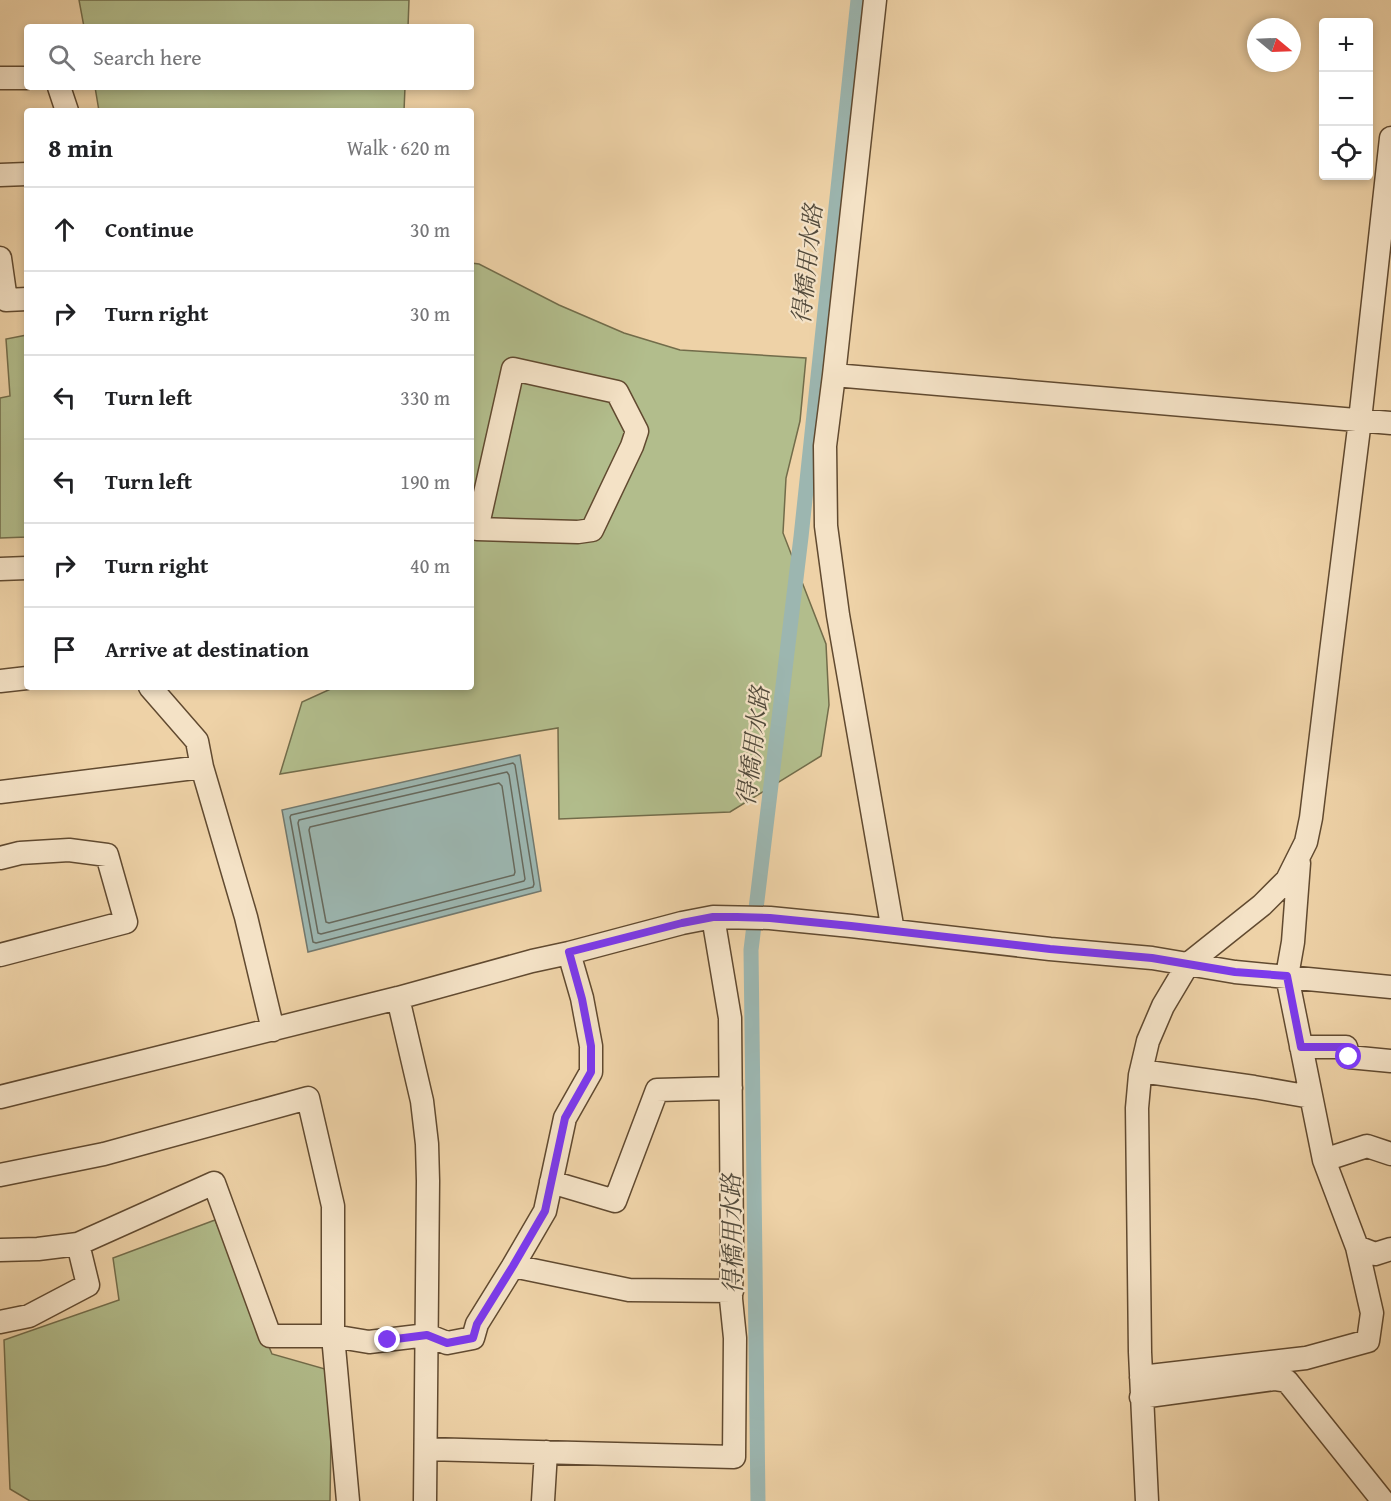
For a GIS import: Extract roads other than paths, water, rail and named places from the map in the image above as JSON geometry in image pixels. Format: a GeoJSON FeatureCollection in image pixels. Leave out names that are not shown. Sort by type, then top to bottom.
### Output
{"type":"FeatureCollection","features":[{"type":"Feature","properties":{"kind":"street"},"geometry":{"type":"LineString","coordinates":[[875,0],[825,446],[826,526],[838,615],[893,931]]}},
{"type":"Feature","properties":{"kind":"street"},"geometry":{"type":"LineString","coordinates":[[0,78],[24,78]]}},
{"type":"Feature","properties":{"kind":"street"},"geometry":{"type":"LineString","coordinates":[[60,90],[66,108]]}},
{"type":"Feature","properties":{"kind":"street"},"geometry":{"type":"LineString","coordinates":[[1147,1501],[1141,1387],[1137,1108],[1141,1071],[1148,1041],[1163,1005],[1188,964],[1262,905],[1287,880],[1306,842],[1311,818],[1360,420],[1391,138]]}},
{"type":"Feature","properties":{"kind":"street"},"geometry":{"type":"LineString","coordinates":[[0,175],[24,174]]}},
{"type":"Feature","properties":{"kind":"street"},"geometry":{"type":"LineString","coordinates":[[0,258],[6,300],[24,299]]}},
{"type":"Feature","properties":{"kind":"street"},"geometry":{"type":"LineString","coordinates":[[513,369],[618,392],[637,431],[592,530],[474,538],[513,369]]}},
{"type":"Feature","properties":{"kind":"street"},"geometry":{"type":"LineString","coordinates":[[834,375],[1391,423]]}},
{"type":"Feature","properties":{"kind":"street"},"geometry":{"type":"LineString","coordinates":[[0,569],[24,568]]}},
{"type":"Feature","properties":{"kind":"street"},"geometry":{"type":"LineString","coordinates":[[0,681],[24,678]]}},
{"type":"Feature","properties":{"kind":"street"},"geometry":{"type":"LineString","coordinates":[[153,690],[197,741],[202,767],[246,917],[273,1030]]}},
{"type":"Feature","properties":{"kind":"street"},"geometry":{"type":"LineString","coordinates":[[0,792],[202,767]]}},
{"type":"Feature","properties":{"kind":"street"},"geometry":{"type":"LineString","coordinates":[[0,858],[20,853],[69,850],[107,855],[126,922],[0,955]]}},
{"type":"Feature","properties":{"kind":"street"},"geometry":{"type":"LineString","coordinates":[[1141,1387],[1306,1358],[1368,1341],[1382,1312],[1324,1160],[1287,976],[1293,942],[1299,855]]}},
{"type":"Feature","properties":{"kind":"street"},"geometry":{"type":"LineString","coordinates":[[426,1449],[734,1457],[735,1338],[731,1299],[730,1018],[713,917]]}},
{"type":"Feature","properties":{"kind":"street"},"geometry":{"type":"LineString","coordinates":[[0,1097],[273,1030],[532,961],[713,917],[762,918],[851,926],[1050,949],[1152,958],[1235,972],[1391,987]]}},
{"type":"Feature","properties":{"kind":"street"},"geometry":{"type":"LineString","coordinates":[[0,1250],[38,1249],[78,1244],[214,1183],[270,1336],[333,1336],[369,1342],[427,1335],[447,1343],[473,1338],[477,1324],[545,1211],[565,1118],[591,1072],[591,1046],[582,999],[569,952]]}},
{"type":"Feature","properties":{"kind":"street"},"geometry":{"type":"LineString","coordinates":[[398,998],[420,1090],[425,1126],[428,1181],[425,1501]]}},
{"type":"Feature","properties":{"kind":"street"},"geometry":{"type":"LineString","coordinates":[[1301,1047],[1346,1047],[1349,1057],[1391,1061]]}},
{"type":"Feature","properties":{"kind":"street"},"geometry":{"type":"LineString","coordinates":[[1141,1071],[1311,1097]]}},
{"type":"Feature","properties":{"kind":"street"},"geometry":{"type":"LineString","coordinates":[[551,1182],[615,1201],[657,1090],[730,1088]]}},
{"type":"Feature","properties":{"kind":"street"},"geometry":{"type":"LineString","coordinates":[[0,1175],[104,1154],[308,1098],[333,1206],[333,1336],[348,1501]]}},
{"type":"Feature","properties":{"kind":"street"},"geometry":{"type":"LineString","coordinates":[[1324,1160],[1367,1146],[1391,1154]]}},
{"type":"Feature","properties":{"kind":"street"},"geometry":{"type":"LineString","coordinates":[[0,1322],[29,1316],[88,1284],[78,1244]]}},
{"type":"Feature","properties":{"kind":"street"},"geometry":{"type":"LineString","coordinates":[[1357,1247],[1375,1254],[1391,1249]]}},
{"type":"Feature","properties":{"kind":"street"},"geometry":{"type":"LineString","coordinates":[[513,1266],[629,1290],[732,1291]]}},
{"type":"Feature","properties":{"kind":"street"},"geometry":{"type":"LineString","coordinates":[[1141,1387],[1274,1379],[1287,1381],[1383,1501]]}},
{"type":"Feature","properties":{"kind":"street"},"geometry":{"type":"LineString","coordinates":[[543,1501],[546,1452]]}},
{"type":"Feature","properties":{"kind":"water"},"geometry":{"type":"Polygon","coordinates":[[[520,755],[541,891],[308,952],[282,810],[520,755]]]}},
{"type":"Feature","properties":{"kind":"waterway","name":"得橋用水路"},"geometry":{"type":"LineString","coordinates":[[758,1501],[751,950],[801,537],[858,0]]}}]}
